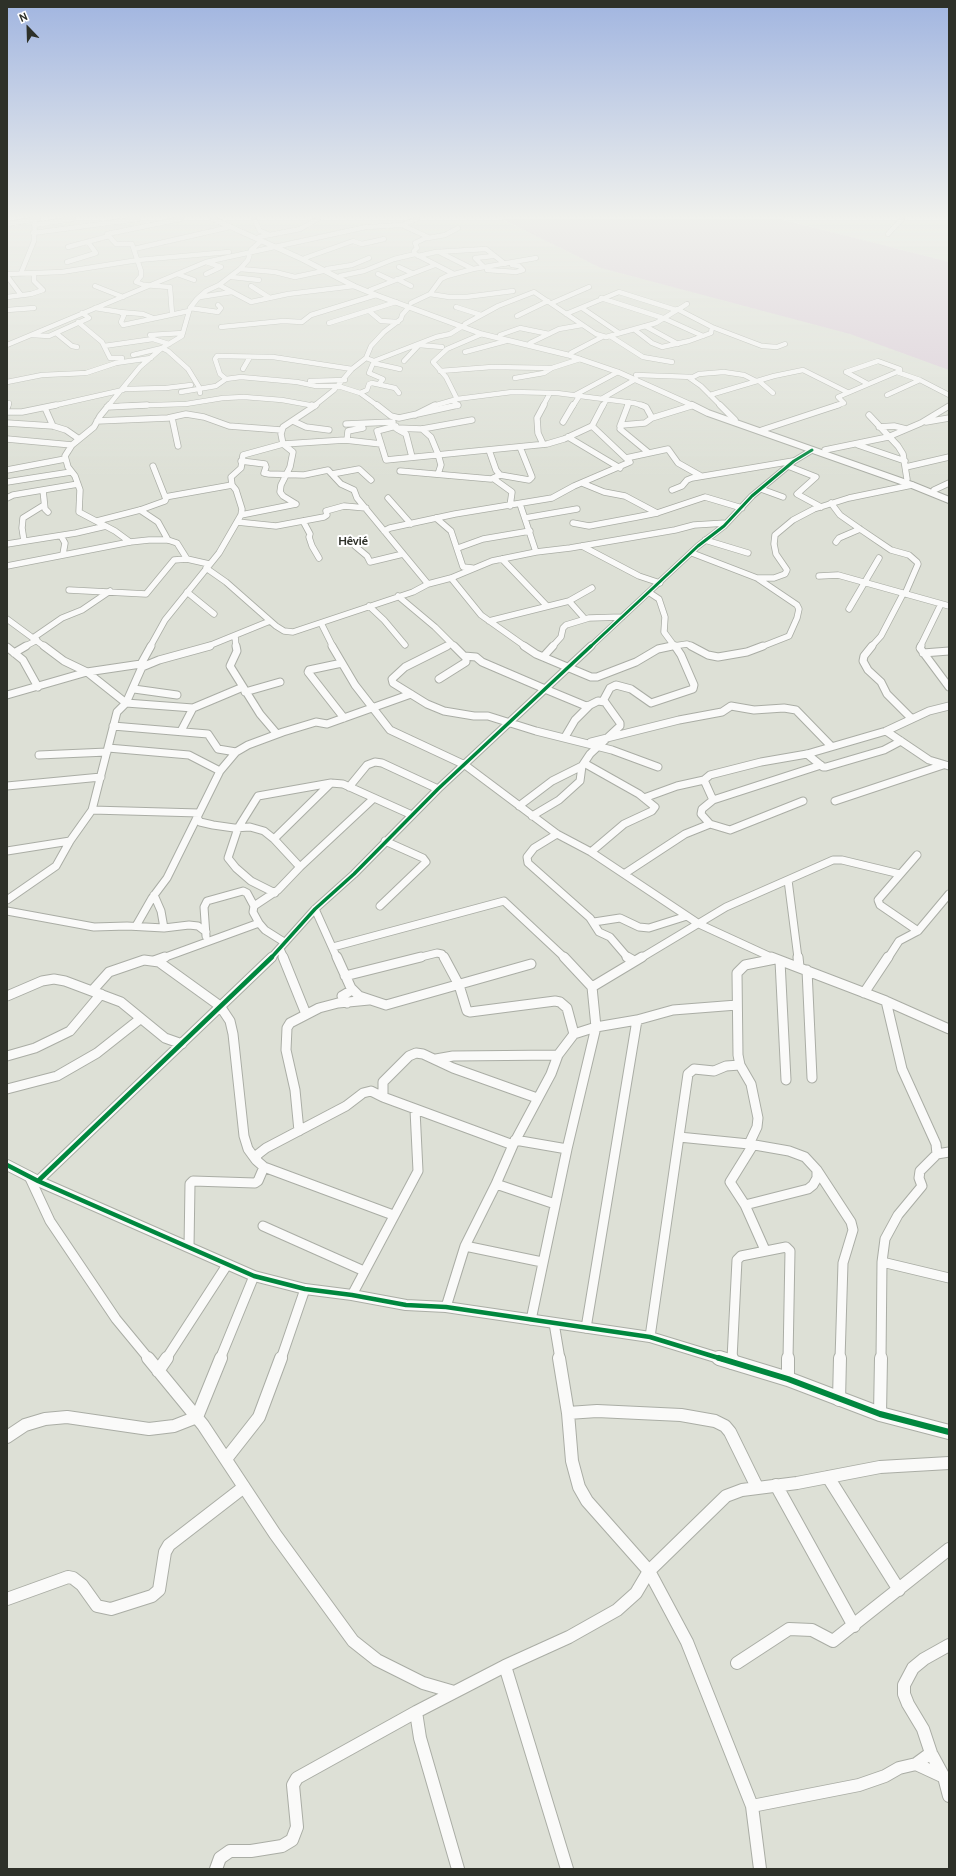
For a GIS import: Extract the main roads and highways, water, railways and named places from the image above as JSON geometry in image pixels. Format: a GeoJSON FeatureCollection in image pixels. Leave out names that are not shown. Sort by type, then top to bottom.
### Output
{"type":"FeatureCollection","features":[{"type":"Feature","properties":{"kind":"district","name":"Hêvié"},"geometry":{"type":"Point","coordinates":[353,541]}}]}
